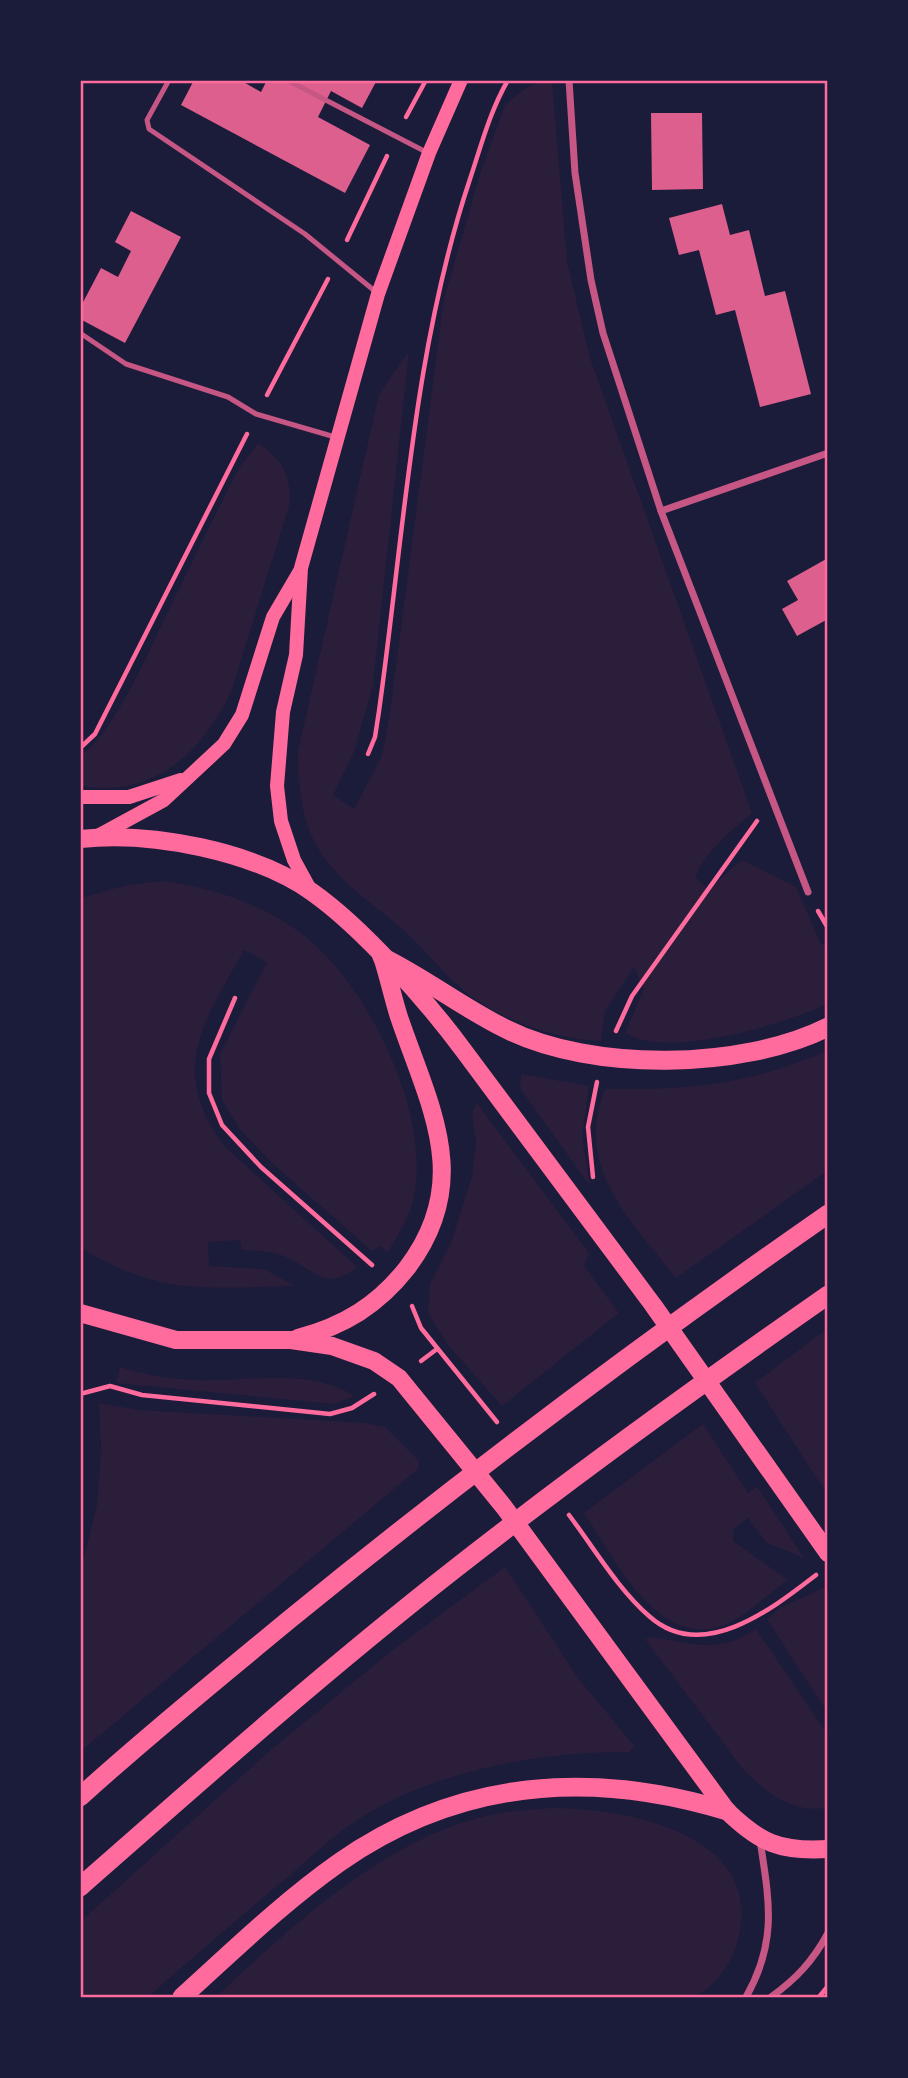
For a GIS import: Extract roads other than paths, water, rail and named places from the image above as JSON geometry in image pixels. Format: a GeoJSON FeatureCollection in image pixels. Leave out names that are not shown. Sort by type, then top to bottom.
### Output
{"type":"FeatureCollection","features":[{"type":"Feature","properties":{"kind":"highway"},"geometry":{"type":"LineString","coordinates":[[382,957],[420,975],[476,1013],[508,1030],[541,1044],[604,1058],[637,1060],[719,1056],[760,1050],[828,1027]]}},
{"type":"Feature","properties":{"kind":"highway"},"geometry":{"type":"LineString","coordinates":[[80,1797],[392,1535],[577,1394],[828,1214]]}},
{"type":"Feature","properties":{"kind":"highway"},"geometry":{"type":"LineString","coordinates":[[80,1887],[285,1709],[455,1569],[620,1444],[828,1295]]}},
{"type":"Feature","properties":{"kind":"highway"},"geometry":{"type":"LineString","coordinates":[[182,1997],[307,1886],[341,1861],[412,1822],[454,1807],[515,1790],[614,1787],[674,1795],[727,1811]]}},
{"type":"Feature","properties":{"kind":"main road"},"geometry":{"type":"LineString","coordinates":[[312,892],[290,847],[281,821],[277,786],[283,712],[296,655],[301,568],[379,294],[429,153],[461,80]]}},
{"type":"Feature","properties":{"kind":"main road"},"geometry":{"type":"LineString","coordinates":[[88,838],[164,800],[224,744],[242,715],[272,617],[301,568]]}},
{"type":"Feature","properties":{"kind":"main road"},"geometry":{"type":"LineString","coordinates":[[80,797],[129,796],[192,776]]}},
{"type":"Feature","properties":{"kind":"main road"},"geometry":{"type":"LineString","coordinates":[[88,838],[131,838],[196,847],[234,857],[312,892],[382,957],[441,1019],[772,1472],[828,1553]]}},
{"type":"Feature","properties":{"kind":"main road"},"geometry":{"type":"LineString","coordinates":[[291,1340],[352,1318],[395,1283],[424,1242],[440,1196],[443,1173],[442,1143],[434,1111],[399,1017],[382,957]]}},
{"type":"Feature","properties":{"kind":"main road"},"geometry":{"type":"LineString","coordinates":[[80,1312],[176,1340],[291,1340],[332,1346],[355,1353],[399,1378],[504,1507],[727,1811],[760,1840],[776,1847],[828,1849]]}},
{"type":"Feature","properties":{"kind":"street"},"geometry":{"type":"LineString","coordinates":[[569,80],[575,173],[591,280],[603,332],[661,511],[808,892]]}},
{"type":"Feature","properties":{"kind":"street"},"geometry":{"type":"LineString","coordinates":[[661,511],[828,453]]}},
{"type":"Feature","properties":{"kind":"street"},"geometry":{"type":"LineString","coordinates":[[747,1997],[760,1969],[770,1929],[771,1906],[760,1840]]}},
{"type":"Feature","properties":{"kind":"street"},"geometry":{"type":"LineString","coordinates":[[771,1997],[794,1980],[812,1960],[828,1933]]}},
{"type":"Feature","properties":{"kind":"lane"},"geometry":{"type":"LineString","coordinates":[[169,80],[147,120],[149,129],[295,227],[379,294]]}},
{"type":"Feature","properties":{"kind":"lane"},"geometry":{"type":"LineString","coordinates":[[287,80],[429,153]]}},
{"type":"Feature","properties":{"kind":"lane"},"geometry":{"type":"LineString","coordinates":[[80,333],[126,364],[228,397],[256,414],[338,438]]}}]}
